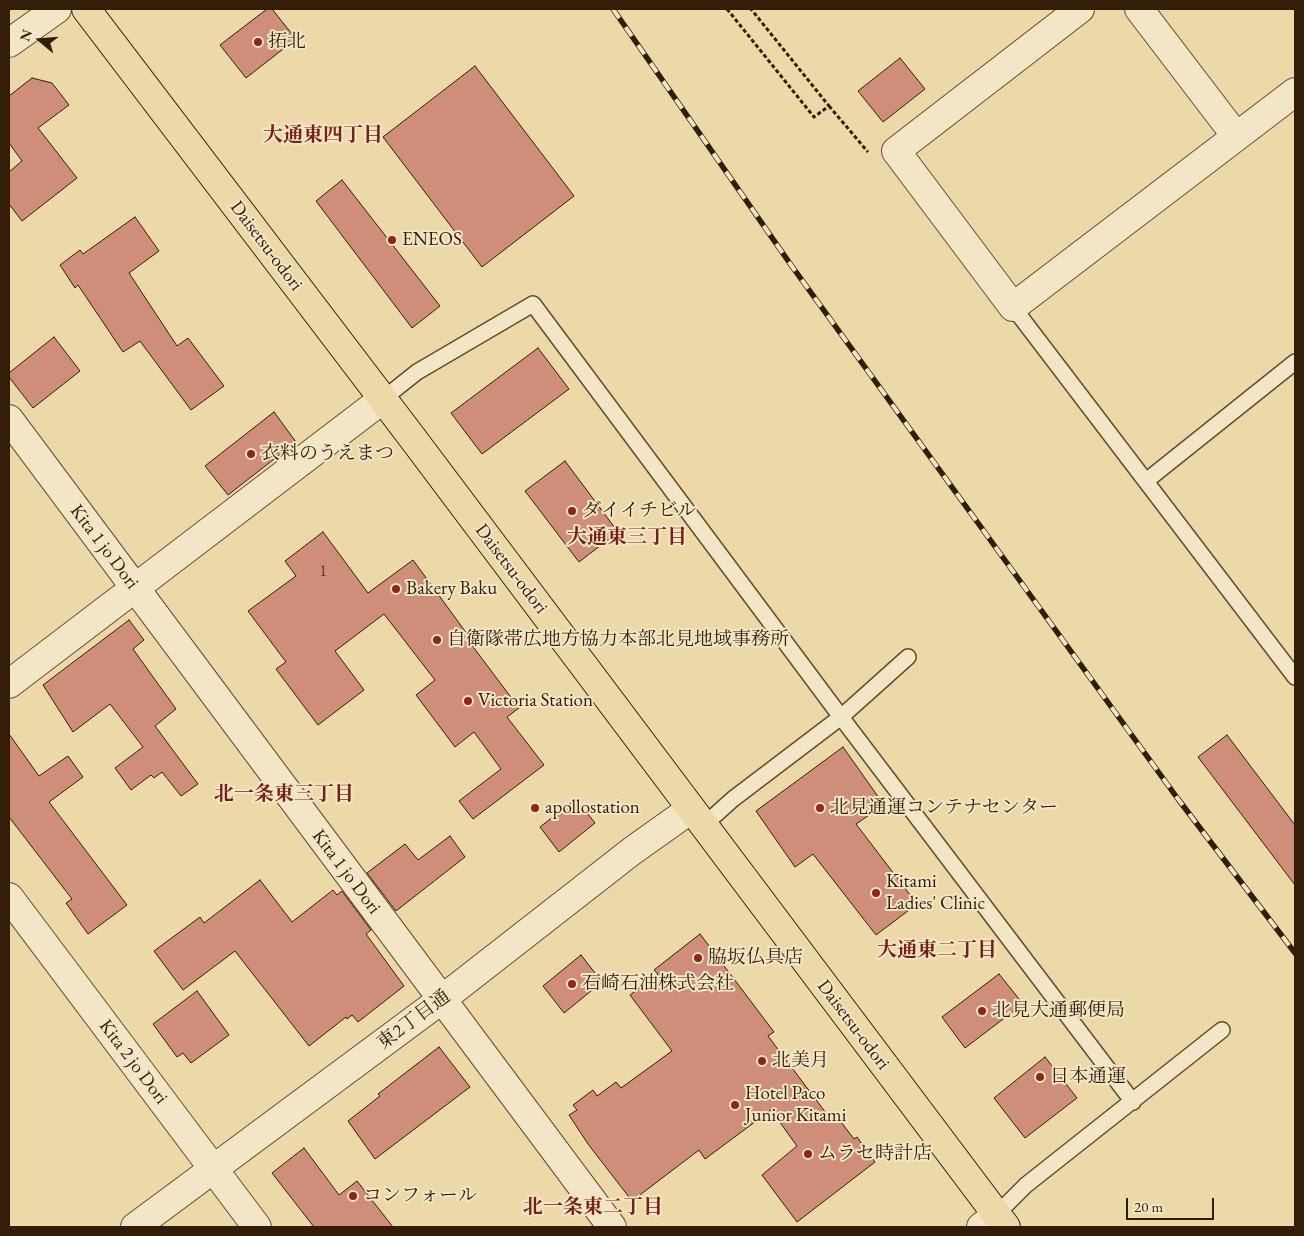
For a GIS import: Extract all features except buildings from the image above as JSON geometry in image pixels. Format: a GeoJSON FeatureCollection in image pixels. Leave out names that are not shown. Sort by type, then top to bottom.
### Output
{"type":"FeatureCollection","features":[{"type":"Feature","properties":{"kind":"highway","name":"Daisetsu-odori"},"geometry":{"type":"LineString","coordinates":[[86,9],[383,399],[697,818],[994,1223]]}},
{"type":"Feature","properties":{"kind":"street"},"geometry":{"type":"LineString","coordinates":[[9,43],[56,9]]}},
{"type":"Feature","properties":{"kind":"street"},"geometry":{"type":"LineString","coordinates":[[1080,9],[896,151],[1013,307],[1295,92]]}},
{"type":"Feature","properties":{"kind":"street"},"geometry":{"type":"LineString","coordinates":[[1139,9],[1236,136]]}},
{"type":"Feature","properties":{"kind":"street"},"geometry":{"type":"LineString","coordinates":[[9,684],[383,399]]}},
{"type":"Feature","properties":{"kind":"street","name":"Kita 1 jo Dori"},"geometry":{"type":"LineString","coordinates":[[9,419],[612,1227]]}},
{"type":"Feature","properties":{"kind":"street","name":"東2丁目通"},"geometry":{"type":"LineString","coordinates":[[135,1227],[442,1000],[632,851],[697,818]]}},
{"type":"Feature","properties":{"kind":"street","name":"Kita 2 jo Dori"},"geometry":{"type":"LineString","coordinates":[[9,897],[257,1227]]}},
{"type":"Feature","properties":{"kind":"lane"},"geometry":{"type":"LineString","coordinates":[[383,399],[417,372],[533,304],[841,717],[1132,1102]]}},
{"type":"Feature","properties":{"kind":"lane"},"geometry":{"type":"LineString","coordinates":[[1013,307],[1295,677]]}},
{"type":"Feature","properties":{"kind":"lane"},"geometry":{"type":"LineString","coordinates":[[1146,481],[1295,362]]}},
{"type":"Feature","properties":{"kind":"lane"},"geometry":{"type":"LineString","coordinates":[[697,818],[733,799],[841,717],[908,657]]}},
{"type":"Feature","properties":{"kind":"lane"},"geometry":{"type":"LineString","coordinates":[[994,1223],[1026,1185],[1222,1030]]}},
{"type":"Feature","properties":{"kind":"path"},"geometry":{"type":"LineString","coordinates":[[727,9],[814,117],[829,106]]}},
{"type":"Feature","properties":{"kind":"path"},"geometry":{"type":"LineString","coordinates":[[751,9],[878,164],[896,151]]}},
{"type":"Feature","properties":{"kind":"railway"},"geometry":{"type":"LineString","coordinates":[[613,9],[791,265],[1178,799],[1295,953]]}},
{"type":"Feature","properties":{"kind":"place","name":"拓北"},"geometry":{"type":"Point","coordinates":[258,42]}},
{"type":"Feature","properties":{"kind":"place","name":"ENEOS"},"geometry":{"type":"Point","coordinates":[392,240]}},
{"type":"Feature","properties":{"kind":"place","name":"衣料のうえまつ"},"geometry":{"type":"Point","coordinates":[251,454]}},
{"type":"Feature","properties":{"kind":"place","name":"ダイイチビル"},"geometry":{"type":"Point","coordinates":[572,511]}},
{"type":"Feature","properties":{"kind":"place","name":"Bakery Baku"},"geometry":{"type":"Point","coordinates":[396,589]}},
{"type":"Feature","properties":{"kind":"place","name":"自衛隊帯広地方協力本部北見地域事務所"},"geometry":{"type":"Point","coordinates":[437,640]}},
{"type":"Feature","properties":{"kind":"place","name":"Victoria Station"},"geometry":{"type":"Point","coordinates":[468,701]}},
{"type":"Feature","properties":{"kind":"place","name":"apollostation"},"geometry":{"type":"Point","coordinates":[535,808]}},
{"type":"Feature","properties":{"kind":"place","name":"北見通運コンテナセンター"},"geometry":{"type":"Point","coordinates":[820,808]}},
{"type":"Feature","properties":{"kind":"place","name":"Kitami Ladies' Clinic"},"geometry":{"type":"Point","coordinates":[876,893]}},
{"type":"Feature","properties":{"kind":"place","name":"脇坂仏具店"},"geometry":{"type":"Point","coordinates":[698,958]}},
{"type":"Feature","properties":{"kind":"place","name":"石崎石油株式会社"},"geometry":{"type":"Point","coordinates":[572,984]}},
{"type":"Feature","properties":{"kind":"place","name":"北見大通郵便局"},"geometry":{"type":"Point","coordinates":[982,1011]}},
{"type":"Feature","properties":{"kind":"place","name":"北美月"},"geometry":{"type":"Point","coordinates":[762,1061]}},
{"type":"Feature","properties":{"kind":"place","name":"日本通運"},"geometry":{"type":"Point","coordinates":[1040,1077]}},
{"type":"Feature","properties":{"kind":"place","name":"Hotel Paco Junior Kitami"},"geometry":{"type":"Point","coordinates":[735,1105]}},
{"type":"Feature","properties":{"kind":"place","name":"ムラセ時計店"},"geometry":{"type":"Point","coordinates":[808,1154]}},
{"type":"Feature","properties":{"kind":"place","name":"コンフォール"},"geometry":{"type":"Point","coordinates":[353,1196]}},
{"type":"Feature","properties":{"kind":"district","name":"大通東四丁目"},"geometry":{"type":"Point","coordinates":[323,136]}},
{"type":"Feature","properties":{"kind":"district","name":"大通東三丁目"},"geometry":{"type":"Point","coordinates":[627,538]}},
{"type":"Feature","properties":{"kind":"district","name":"北一条東三丁目"},"geometry":{"type":"Point","coordinates":[284,795]}},
{"type":"Feature","properties":{"kind":"district","name":"大通東二丁目"},"geometry":{"type":"Point","coordinates":[937,951]}},
{"type":"Feature","properties":{"kind":"district","name":"北一条東二丁目"},"geometry":{"type":"Point","coordinates":[593,1208]}}]}
